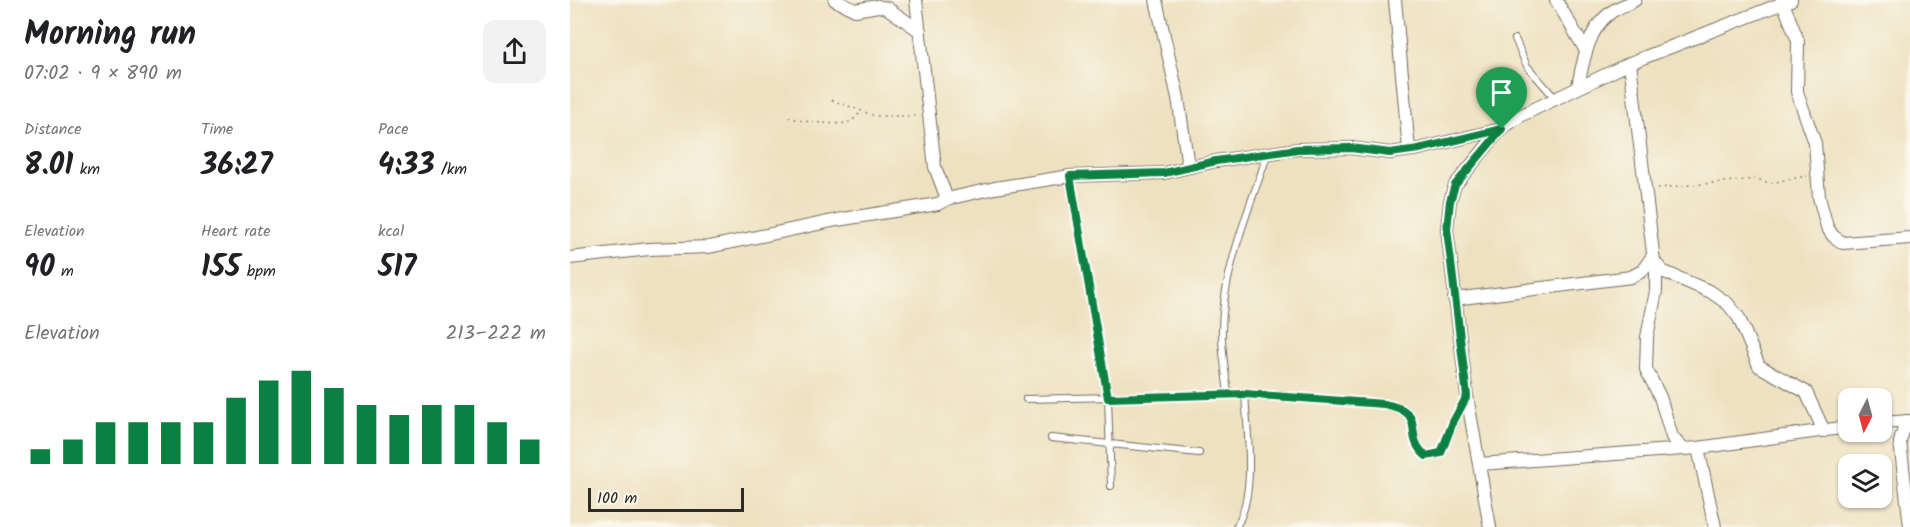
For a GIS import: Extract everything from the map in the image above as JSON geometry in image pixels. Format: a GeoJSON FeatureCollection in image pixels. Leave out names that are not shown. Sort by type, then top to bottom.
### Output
{"type":"FeatureCollection","features":[{"type":"Feature","properties":{"kind":"street"},"geometry":{"type":"LineString","coordinates":[[835,0],[855,10],[878,6],[887,8],[920,31]]}},
{"type":"Feature","properties":{"kind":"street"},"geometry":{"type":"LineString","coordinates":[[915,0],[935,167],[947,199]]}},
{"type":"Feature","properties":{"kind":"street"},"geometry":{"type":"LineString","coordinates":[[1156,0],[1165,49],[1178,98],[1188,166]]}},
{"type":"Feature","properties":{"kind":"street"},"geometry":{"type":"LineString","coordinates":[[1395,0],[1408,150]]}},
{"type":"Feature","properties":{"kind":"street"},"geometry":{"type":"LineString","coordinates":[[1556,0],[1586,51]]}},
{"type":"Feature","properties":{"kind":"street"},"geometry":{"type":"LineString","coordinates":[[1578,86],[1586,51],[1597,27],[1606,17],[1635,0]]}},
{"type":"Feature","properties":{"kind":"street"},"geometry":{"type":"LineString","coordinates":[[570,258],[650,249],[709,247],[837,219],[938,204],[947,199],[995,188],[1070,176],[1099,173],[1146,175],[1268,153],[1336,147],[1378,153],[1408,150],[1502,129],[1578,86],[1786,1],[1798,41],[1797,92],[1815,142],[1822,213],[1836,240],[1848,243],[1910,238]]}},
{"type":"Feature","properties":{"kind":"street"},"geometry":{"type":"LineString","coordinates":[[1630,63],[1656,291],[1647,337],[1646,369],[1660,397],[1672,437],[1683,449]]}},
{"type":"Feature","properties":{"kind":"street"},"geometry":{"type":"LineString","coordinates":[[1490,527],[1467,396],[1447,229],[1450,201],[1455,185],[1502,129]]}},
{"type":"Feature","properties":{"kind":"street"},"geometry":{"type":"LineString","coordinates":[[1454,299],[1631,277],[1654,262]]}},
{"type":"Feature","properties":{"kind":"street"},"geometry":{"type":"LineString","coordinates":[[1654,262],[1676,278],[1711,292],[1728,304],[1743,325],[1759,366],[1806,392],[1824,431]]}},
{"type":"Feature","properties":{"kind":"street"},"geometry":{"type":"LineString","coordinates":[[1892,422],[1908,421],[1900,442],[1910,526]]}},
{"type":"Feature","properties":{"kind":"street"},"geometry":{"type":"LineString","coordinates":[[1480,464],[1698,448],[1838,429]]}},
{"type":"Feature","properties":{"kind":"street"},"geometry":{"type":"LineString","coordinates":[[1698,448],[1715,527]]}},
{"type":"Feature","properties":{"kind":"lane"},"geometry":{"type":"LineString","coordinates":[[1515,39],[1527,66],[1555,98]]}},
{"type":"Feature","properties":{"kind":"lane"},"geometry":{"type":"LineString","coordinates":[[1228,394],[1222,339],[1226,292],[1244,224],[1268,153]]}},
{"type":"Feature","properties":{"kind":"lane"},"geometry":{"type":"LineString","coordinates":[[1070,176],[1108,398],[1111,486]]}},
{"type":"Feature","properties":{"kind":"lane"},"geometry":{"type":"LineString","coordinates":[[1236,527],[1246,500],[1248,456],[1245,394]]}},
{"type":"Feature","properties":{"kind":"lane"},"geometry":{"type":"LineString","coordinates":[[1026,399],[1245,394],[1394,406],[1410,414],[1415,440],[1421,451],[1426,456],[1434,456],[1445,448],[1453,422],[1467,396]]}},
{"type":"Feature","properties":{"kind":"lane"},"geometry":{"type":"LineString","coordinates":[[1051,438],[1111,446],[1199,453]]}},
{"type":"Feature","properties":{"kind":"path"},"geometry":{"type":"LineString","coordinates":[[832,100],[862,111],[895,118],[928,116]]}},
{"type":"Feature","properties":{"kind":"path"},"geometry":{"type":"LineString","coordinates":[[789,117],[801,122],[844,124],[852,121],[862,111]]}},
{"type":"Feature","properties":{"kind":"path"},"geometry":{"type":"LineString","coordinates":[[1645,189],[1757,178],[1770,183],[1800,176],[1817,176]]}},
{"type":"Feature","properties":{"kind":"route"},"geometry":{"type":"LineString","coordinates":[[1502,129],[1455,185],[1447,216],[1454,299],[1467,396],[1453,422],[1445,448],[1441,453],[1426,456],[1415,440],[1413,420],[1410,414],[1406,410],[1384,404],[1245,394],[1108,398],[1070,176],[1090,173],[1146,175],[1164,173],[1188,166],[1298,149],[1336,147],[1390,153],[1419,149],[1502,129]]}}]}
